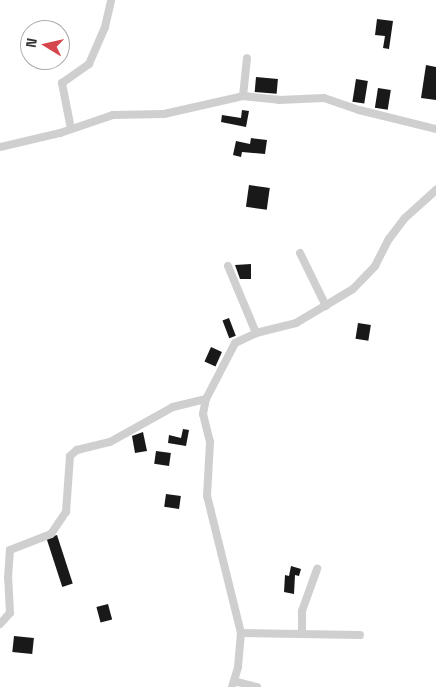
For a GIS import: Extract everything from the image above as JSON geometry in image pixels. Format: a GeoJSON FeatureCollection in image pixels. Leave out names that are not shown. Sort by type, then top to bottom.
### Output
{"type":"FeatureCollection","features":[{"type":"Feature","properties":{"kind":"street"},"geometry":{"type":"LineString","coordinates":[[71,129],[62,83],[89,64],[104,27],[111,0]]}},
{"type":"Feature","properties":{"kind":"street"},"geometry":{"type":"LineString","coordinates":[[243,96],[247,58]]}},
{"type":"Feature","properties":{"kind":"street"},"geometry":{"type":"LineString","coordinates":[[0,147],[71,129],[113,115],[164,114],[243,96],[279,100],[324,98],[359,110],[436,129]]}},
{"type":"Feature","properties":{"kind":"street"},"geometry":{"type":"LineString","coordinates":[[256,687],[233,684],[241,633],[207,496],[210,442],[203,414],[206,399],[235,343],[256,333],[296,323],[353,289],[370,272],[405,218],[436,190]]}},
{"type":"Feature","properties":{"kind":"street"},"geometry":{"type":"LineString","coordinates":[[300,253],[326,306]]}},
{"type":"Feature","properties":{"kind":"street"},"geometry":{"type":"LineString","coordinates":[[228,266],[256,333]]}},
{"type":"Feature","properties":{"kind":"street"},"geometry":{"type":"LineString","coordinates":[[0,624],[10,613],[8,578],[10,550],[51,534],[66,512],[70,456],[77,450],[110,442],[173,407],[206,399]]}},
{"type":"Feature","properties":{"kind":"street"},"geometry":{"type":"LineString","coordinates":[[302,634],[302,611],[317,569]]}},
{"type":"Feature","properties":{"kind":"street"},"geometry":{"type":"LineString","coordinates":[[241,633],[360,635]]}},
{"type":"Feature","properties":{"kind":"building"},"geometry":{"type":"Polygon","coordinates":[[[377,19],[393,21],[389,49],[383,48],[385,36],[375,35],[377,19]]]}},
{"type":"Feature","properties":{"kind":"building"},"geometry":{"type":"Polygon","coordinates":[[[426,65],[436,67],[436,100],[421,98],[426,65]]]}},
{"type":"Feature","properties":{"kind":"building"},"geometry":{"type":"Polygon","coordinates":[[[256,77],[278,79],[277,94],[255,92],[256,77]]]}},
{"type":"Feature","properties":{"kind":"building"},"geometry":{"type":"Polygon","coordinates":[[[356,79],[368,81],[364,104],[352,102],[356,79]]]}},
{"type":"Feature","properties":{"kind":"building"},"geometry":{"type":"Polygon","coordinates":[[[378,88],[391,90],[388,110],[375,108],[378,88]]]}},
{"type":"Feature","properties":{"kind":"building"},"geometry":{"type":"Polygon","coordinates":[[[242,110],[249,111],[246,127],[221,122],[222,115],[241,118],[242,110]]]}},
{"type":"Feature","properties":{"kind":"building"},"geometry":{"type":"Polygon","coordinates":[[[251,138],[267,140],[265,154],[242,152],[241,157],[233,155],[236,141],[250,144],[251,138]]]}},
{"type":"Feature","properties":{"kind":"building"},"geometry":{"type":"Polygon","coordinates":[[[249,185],[270,188],[267,210],[246,207],[249,185]]]}},
{"type":"Feature","properties":{"kind":"building"},"geometry":{"type":"Polygon","coordinates":[[[251,264],[251,279],[240,279],[235,265],[251,264]]]}},
{"type":"Feature","properties":{"kind":"building"},"geometry":{"type":"Polygon","coordinates":[[[229,318],[236,336],[229,338],[222,321],[229,318]]]}},
{"type":"Feature","properties":{"kind":"building"},"geometry":{"type":"Polygon","coordinates":[[[358,323],[371,325],[368,341],[355,339],[358,323]]]}},
{"type":"Feature","properties":{"kind":"building"},"geometry":{"type":"Polygon","coordinates":[[[211,347],[222,352],[215,366],[204,362],[211,347]]]}},
{"type":"Feature","properties":{"kind":"building"},"geometry":{"type":"Polygon","coordinates":[[[183,429],[189,430],[186,446],[168,443],[169,435],[181,438],[183,429]]]}},
{"type":"Feature","properties":{"kind":"building"},"geometry":{"type":"Polygon","coordinates":[[[143,432],[147,451],[135,453],[132,436],[143,432]]]}},
{"type":"Feature","properties":{"kind":"building"},"geometry":{"type":"Polygon","coordinates":[[[156,451],[171,453],[169,466],[154,464],[156,451]]]}},
{"type":"Feature","properties":{"kind":"building"},"geometry":{"type":"Polygon","coordinates":[[[166,494],[181,496],[179,509],[164,507],[166,494]]]}},
{"type":"Feature","properties":{"kind":"building"},"geometry":{"type":"Polygon","coordinates":[[[57,535],[73,584],[62,587],[47,538],[57,535]]]}},
{"type":"Feature","properties":{"kind":"building"},"geometry":{"type":"Polygon","coordinates":[[[291,566],[301,569],[299,576],[295,575],[294,594],[284,592],[285,575],[289,576],[291,566]]]}},
{"type":"Feature","properties":{"kind":"building"},"geometry":{"type":"Polygon","coordinates":[[[108,604],[112,619],[101,623],[96,607],[108,604]]]}},
{"type":"Feature","properties":{"kind":"building"},"geometry":{"type":"Polygon","coordinates":[[[14,636],[34,638],[32,654],[12,652],[14,636]]]}}]}
